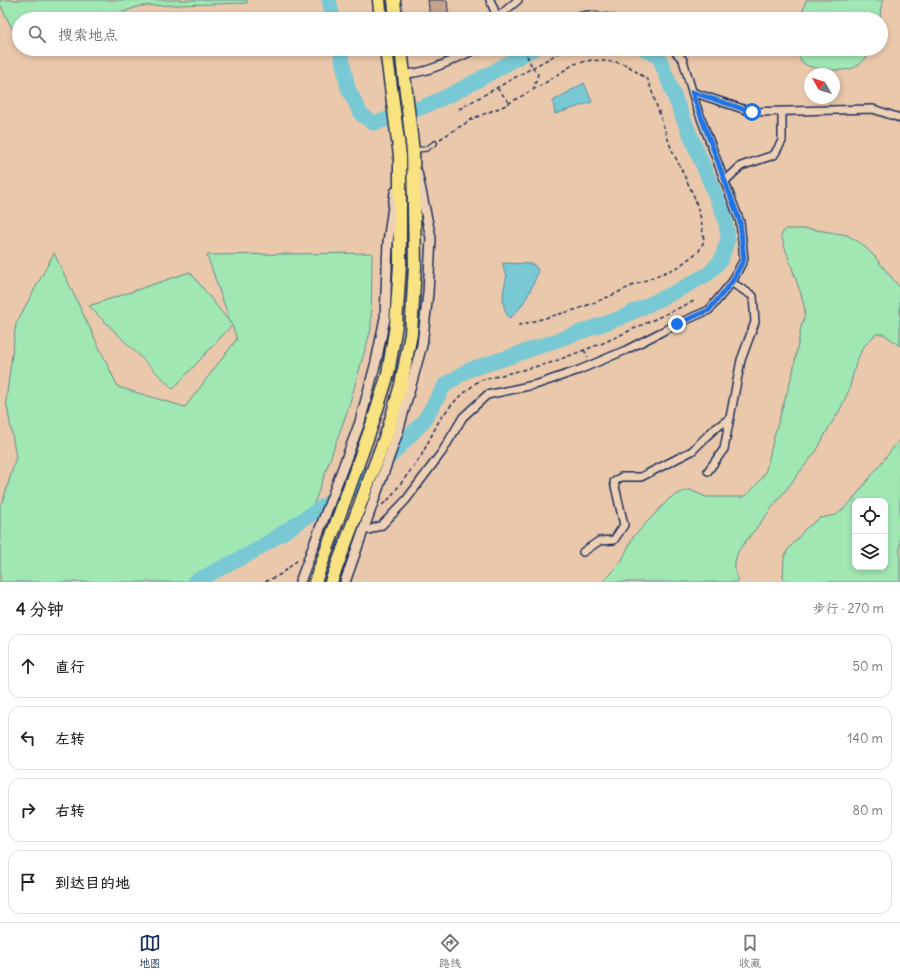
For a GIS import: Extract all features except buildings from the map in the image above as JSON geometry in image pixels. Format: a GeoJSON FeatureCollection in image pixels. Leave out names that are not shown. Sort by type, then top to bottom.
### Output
{"type":"FeatureCollection","features":[{"type":"Feature","properties":{"kind":"highway"},"geometry":{"type":"LineString","coordinates":[[379,0],[380,12]]}},
{"type":"Feature","properties":{"kind":"highway"},"geometry":{"type":"LineString","coordinates":[[394,0],[395,12]]}},
{"type":"Feature","properties":{"kind":"highway"},"geometry":{"type":"LineString","coordinates":[[315,582],[372,425],[388,374],[396,326],[400,264],[400,156],[387,56]]}},
{"type":"Feature","properties":{"kind":"highway"},"geometry":{"type":"LineString","coordinates":[[331,582],[393,430],[411,334],[415,266],[413,151],[402,56]]}},
{"type":"Feature","properties":{"kind":"street"},"geometry":{"type":"LineString","coordinates":[[490,0],[495,12]]}},
{"type":"Feature","properties":{"kind":"street"},"geometry":{"type":"LineString","coordinates":[[505,12],[518,0]]}},
{"type":"Feature","properties":{"kind":"street"},"geometry":{"type":"LineString","coordinates":[[404,74],[411,74],[440,65],[461,56]]}},
{"type":"Feature","properties":{"kind":"street"},"geometry":{"type":"LineString","coordinates":[[365,528],[369,530],[382,525],[406,500],[442,452],[463,416],[487,395],[538,384],[579,370],[626,350],[677,324],[709,310],[732,283],[744,259],[740,222],[692,92],[683,60],[679,56]]}},
{"type":"Feature","properties":{"kind":"street"},"geometry":{"type":"LineString","coordinates":[[692,92],[752,112],[872,109],[900,118]]}},
{"type":"Feature","properties":{"kind":"street"},"geometry":{"type":"LineString","coordinates":[[725,181],[741,166],[774,155],[782,141],[782,112]]}},
{"type":"Feature","properties":{"kind":"street"},"geometry":{"type":"LineString","coordinates":[[300,582],[360,422],[376,362],[384,318],[388,242],[400,156]]}},
{"type":"Feature","properties":{"kind":"street"},"geometry":{"type":"LineString","coordinates":[[708,471],[724,449],[741,360],[755,322],[752,296],[732,283]]}},
{"type":"Feature","properties":{"kind":"street"},"geometry":{"type":"LineString","coordinates":[[583,552],[599,541],[614,540],[624,524],[614,482],[621,477],[641,477],[692,451],[712,431],[730,418]]}},
{"type":"Feature","properties":{"kind":"street"},"geometry":{"type":"LineString","coordinates":[[345,582],[365,528],[393,430]]}},
{"type":"Feature","properties":{"kind":"lane"},"geometry":{"type":"LineString","coordinates":[[413,151],[426,149],[435,143]]}},
{"type":"Feature","properties":{"kind":"path"},"geometry":{"type":"LineString","coordinates":[[527,56],[532,67],[538,74],[533,90]]}},
{"type":"Feature","properties":{"kind":"path"},"geometry":{"type":"LineString","coordinates":[[459,109],[553,56]]}},
{"type":"Feature","properties":{"kind":"path"},"geometry":{"type":"LineString","coordinates":[[435,143],[448,133],[474,118],[510,103],[574,64],[592,60],[627,65],[648,80],[671,148],[694,196],[701,219],[704,241],[699,251],[678,266],[608,298],[516,326]]}},
{"type":"Feature","properties":{"kind":"path"},"geometry":{"type":"LineString","coordinates":[[497,88],[510,103]]}},
{"type":"Feature","properties":{"kind":"path"},"geometry":{"type":"LineString","coordinates":[[265,582],[280,574],[299,559]]}},
{"type":"Feature","properties":{"kind":"green space"},"geometry":{"type":"Polygon","coordinates":[[[0,0],[247,0],[247,3],[140,6],[122,12],[12,12],[12,29],[0,4],[0,0]]]}},
{"type":"Feature","properties":{"kind":"green space"},"geometry":{"type":"Polygon","coordinates":[[[806,0],[883,0],[881,12],[803,11],[806,0]]]}},
{"type":"Feature","properties":{"kind":"green space"},"geometry":{"type":"Polygon","coordinates":[[[799,56],[867,56],[855,67],[844,70],[840,70],[840,68],[817,68],[803,63],[799,56]]]}},
{"type":"Feature","properties":{"kind":"green space"},"geometry":{"type":"Polygon","coordinates":[[[785,229],[811,229],[847,235],[862,244],[875,257],[900,288],[900,346],[884,334],[876,334],[863,347],[856,363],[849,390],[839,412],[817,450],[739,550],[735,566],[738,582],[602,582],[611,574],[622,560],[633,537],[670,498],[690,490],[706,497],[742,497],[750,492],[762,478],[766,470],[793,372],[805,310],[781,236],[785,229]]]}},
{"type":"Feature","properties":{"kind":"green space"},"geometry":{"type":"Polygon","coordinates":[[[54,253],[118,387],[185,407],[237,339],[232,325],[173,389],[89,306],[190,272],[231,324],[207,255],[372,253],[371,329],[348,409],[314,504],[253,552],[194,582],[0,582],[0,504],[3,501],[16,457],[6,400],[16,324],[54,253]]]}},
{"type":"Feature","properties":{"kind":"green space"},"geometry":{"type":"Polygon","coordinates":[[[900,439],[900,582],[785,582],[783,577],[784,559],[787,551],[805,529],[820,518],[836,515],[852,500],[852,570],[888,570],[888,498],[854,498],[900,439]]]}},
{"type":"Feature","properties":{"kind":"water"},"geometry":{"type":"Polygon","coordinates":[[[584,83],[592,102],[555,114],[553,101],[584,83]]]}},
{"type":"Feature","properties":{"kind":"water"},"geometry":{"type":"Polygon","coordinates":[[[503,263],[533,264],[538,270],[531,289],[523,303],[509,318],[503,302],[507,275],[504,271],[503,263]]]}},
{"type":"Feature","properties":{"kind":"waterway"},"geometry":{"type":"LineString","coordinates":[[329,0],[332,12]]}},
{"type":"Feature","properties":{"kind":"waterway"},"geometry":{"type":"LineString","coordinates":[[341,56],[348,88],[361,114],[373,123],[435,102],[475,82],[521,56]]}},
{"type":"Feature","properties":{"kind":"waterway"},"geometry":{"type":"LineString","coordinates":[[194,582],[253,552],[350,489],[387,460],[423,422],[445,385],[468,370],[620,318],[673,293],[708,274],[721,260],[728,239],[725,218],[659,57],[657,56]]}},
{"type":"Feature","properties":{"kind":"route"},"geometry":{"type":"LineString","coordinates":[[677,324],[709,310],[732,282],[744,259],[740,222],[692,92],[752,112]]}}]}
